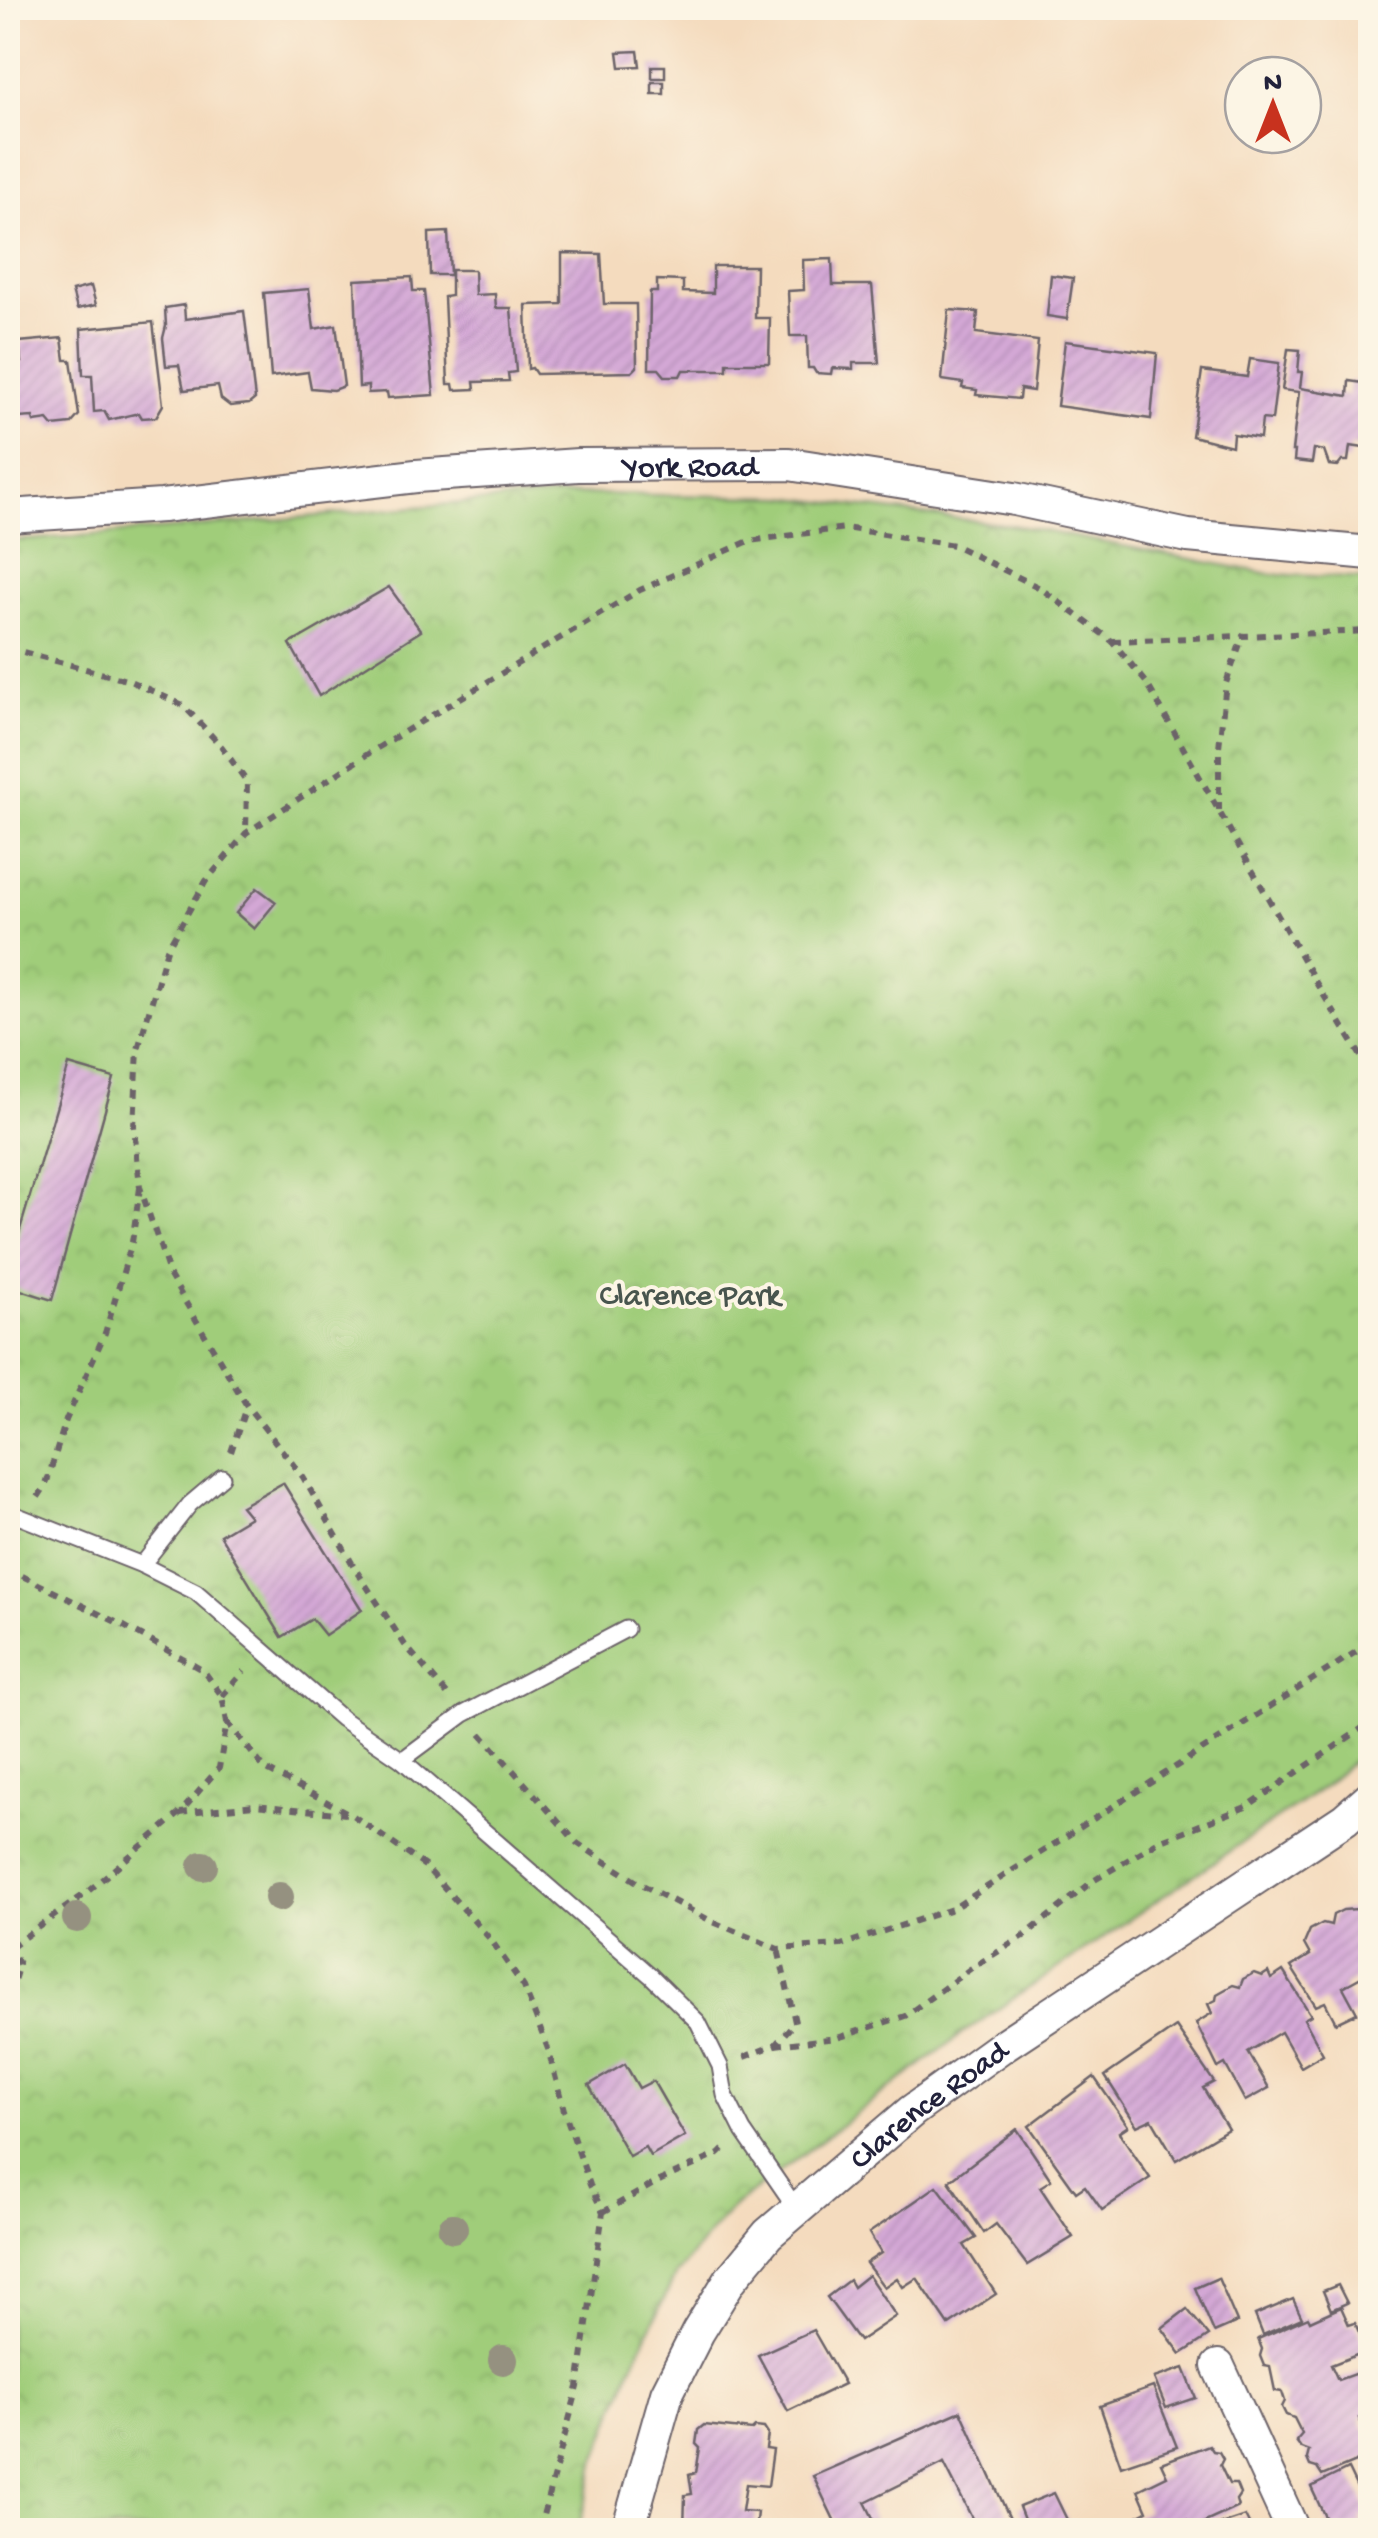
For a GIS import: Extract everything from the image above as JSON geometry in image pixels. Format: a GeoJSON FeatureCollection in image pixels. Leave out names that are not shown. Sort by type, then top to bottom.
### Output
{"type":"FeatureCollection","features":[{"type":"Feature","properties":{"kind":"street","name":"York Road"},"geometry":{"type":"LineString","coordinates":[[8,516],[162,506],[434,474],[578,465],[789,464],[1014,499],[1188,536],[1370,553]]}},
{"type":"Feature","properties":{"kind":"street","name":"Clarence Road"},"geometry":{"type":"LineString","coordinates":[[628,2530],[667,2394],[730,2280],[768,2234],[912,2111],[1004,2044],[1345,1819],[1370,1797]]}},
{"type":"Feature","properties":{"kind":"street"},"geometry":{"type":"LineString","coordinates":[[1218,2366],[1293,2530]]}},
{"type":"Feature","properties":{"kind":"lane"},"geometry":{"type":"LineString","coordinates":[[142,1565],[190,1504],[222,1477]]}},
{"type":"Feature","properties":{"kind":"lane"},"geometry":{"type":"LineString","coordinates":[[8,1512],[142,1565],[196,1592],[342,1719],[402,1760],[650,1974],[698,2022],[720,2066],[725,2094],[743,2131],[796,2208]]}},
{"type":"Feature","properties":{"kind":"lane"},"geometry":{"type":"LineString","coordinates":[[402,1760],[464,1714],[626,1629]]}},
{"type":"Feature","properties":{"kind":"path"},"geometry":{"type":"LineString","coordinates":[[222,1477],[246,1406],[170,1276],[140,1187],[134,1126],[138,1049],[167,949],[206,881],[246,833],[374,750],[640,590],[749,541],[845,528],[954,545],[1040,588],[1112,641],[1146,682],[1370,1072]]}},
{"type":"Feature","properties":{"kind":"path"},"geometry":{"type":"LineString","coordinates":[[1112,641],[1370,631]]}},
{"type":"Feature","properties":{"kind":"path"},"geometry":{"type":"LineString","coordinates":[[1219,812],[1219,747],[1226,683],[1244,633]]}},
{"type":"Feature","properties":{"kind":"path"},"geometry":{"type":"LineString","coordinates":[[8,648],[130,681],[183,705],[222,747],[246,782],[246,833]]}},
{"type":"Feature","properties":{"kind":"path"},"geometry":{"type":"LineString","coordinates":[[8,1988],[19,1964],[10,1944],[86,1893],[178,1814],[218,1768],[227,1722],[222,1696],[204,1672],[122,1625],[8,1569],[13,1536],[46,1485],[66,1420],[105,1333],[132,1242],[140,1187]]}},
{"type":"Feature","properties":{"kind":"path"},"geometry":{"type":"LineString","coordinates":[[775,2045],[795,2022],[778,1949],[841,1945],[952,1909],[1370,1643]]}},
{"type":"Feature","properties":{"kind":"path"},"geometry":{"type":"LineString","coordinates":[[227,1722],[265,1768],[352,1815],[425,1866],[492,1940],[524,1987],[548,2049],[564,2110],[603,2212],[578,2386],[539,2530]]}},
{"type":"Feature","properties":{"kind":"path"},"geometry":{"type":"LineString","coordinates":[[720,2066],[775,2045],[837,2038],[905,2016],[1024,1936],[1093,1881],[1160,1841],[1246,1807],[1370,1723]]}},
{"type":"Feature","properties":{"kind":"path"},"geometry":{"type":"LineString","coordinates":[[178,1814],[254,1804],[352,1815]]}},
{"type":"Feature","properties":{"kind":"path"},"geometry":{"type":"LineString","coordinates":[[603,2212],[719,2154],[743,2131]]}},
{"type":"Feature","properties":{"kind":"green space","name":"Clarence Park"},"geometry":{"type":"Polygon","coordinates":[[[585,494],[783,497],[1017,526],[1270,574],[1370,579],[1370,1746],[1323,1787],[963,2033],[730,2209],[676,2274],[630,2370],[596,2460],[578,2530],[8,2530],[8,541],[585,494]]]}},
{"type":"Feature","properties":{"kind":"building"},"geometry":{"type":"Polygon","coordinates":[[[638,51],[640,66],[620,67],[618,52],[638,51]]]}},
{"type":"Feature","properties":{"kind":"building"},"geometry":{"type":"Polygon","coordinates":[[[652,66],[665,66],[665,78],[652,78],[652,66]]]}},
{"type":"Feature","properties":{"kind":"building"},"geometry":{"type":"Polygon","coordinates":[[[652,82],[664,82],[664,94],[652,94],[652,82]]]}},
{"type":"Feature","properties":{"kind":"building"},"geometry":{"type":"Polygon","coordinates":[[[448,232],[450,275],[430,275],[429,233],[448,232]]]}},
{"type":"Feature","properties":{"kind":"building"},"geometry":{"type":"Polygon","coordinates":[[[562,253],[601,254],[604,304],[636,304],[637,367],[632,372],[536,374],[528,369],[526,305],[562,304],[562,253]]]}},
{"type":"Feature","properties":{"kind":"building"},"geometry":{"type":"Polygon","coordinates":[[[832,259],[833,285],[872,285],[879,363],[853,363],[853,369],[832,368],[831,374],[816,373],[808,368],[807,336],[790,336],[788,291],[804,290],[803,260],[832,259]]]}},
{"type":"Feature","properties":{"kind":"building"},"geometry":{"type":"Polygon","coordinates":[[[713,266],[756,266],[755,318],[770,318],[769,363],[727,363],[727,370],[683,370],[680,376],[665,376],[659,369],[649,369],[650,292],[657,292],[657,280],[683,281],[683,292],[713,293],[713,266]]]}},
{"type":"Feature","properties":{"kind":"building"},"geometry":{"type":"Polygon","coordinates":[[[451,270],[474,270],[475,295],[495,294],[496,308],[511,308],[516,372],[508,373],[509,381],[474,382],[475,389],[454,390],[453,384],[448,384],[444,297],[451,296],[451,270]]]}},
{"type":"Feature","properties":{"kind":"building"},"geometry":{"type":"Polygon","coordinates":[[[1051,275],[1073,278],[1067,319],[1047,316],[1051,275]]]}},
{"type":"Feature","properties":{"kind":"building"},"geometry":{"type":"Polygon","coordinates":[[[412,277],[413,291],[424,291],[434,395],[388,398],[387,392],[368,393],[368,386],[359,387],[355,280],[412,277]]]}},
{"type":"Feature","properties":{"kind":"building"},"geometry":{"type":"Polygon","coordinates":[[[91,286],[96,305],[77,309],[72,291],[91,286]]]}},
{"type":"Feature","properties":{"kind":"building"},"geometry":{"type":"Polygon","coordinates":[[[309,289],[314,329],[336,325],[344,386],[333,390],[311,388],[308,372],[271,377],[264,293],[309,289]]]}},
{"type":"Feature","properties":{"kind":"building"},"geometry":{"type":"Polygon","coordinates":[[[184,305],[185,319],[244,311],[255,399],[249,404],[230,406],[221,399],[218,386],[184,390],[179,365],[166,366],[165,308],[184,305]]]}},
{"type":"Feature","properties":{"kind":"building"},"geometry":{"type":"Polygon","coordinates":[[[949,310],[978,312],[976,333],[1038,341],[1033,391],[1020,389],[1019,399],[976,395],[977,390],[962,388],[963,383],[942,380],[949,310]]]}},
{"type":"Feature","properties":{"kind":"building"},"geometry":{"type":"Polygon","coordinates":[[[153,322],[163,405],[156,417],[142,418],[139,413],[109,420],[104,411],[94,412],[92,375],[83,375],[81,329],[153,322]]]}},
{"type":"Feature","properties":{"kind":"building"},"geometry":{"type":"Polygon","coordinates":[[[62,338],[65,360],[71,360],[79,415],[71,424],[53,426],[48,420],[18,418],[10,411],[8,363],[21,362],[19,342],[62,338]]]}},
{"type":"Feature","properties":{"kind":"building"},"geometry":{"type":"Polygon","coordinates":[[[1065,341],[1157,353],[1151,419],[1057,406],[1065,341]]]}},
{"type":"Feature","properties":{"kind":"building"},"geometry":{"type":"Polygon","coordinates":[[[1366,348],[1370,349],[1370,374],[1364,373],[1366,348]]]}},
{"type":"Feature","properties":{"kind":"building"},"geometry":{"type":"Polygon","coordinates":[[[1288,349],[1300,350],[1300,388],[1348,396],[1349,381],[1370,384],[1364,448],[1350,446],[1348,461],[1338,466],[1329,465],[1324,451],[1314,449],[1312,463],[1294,461],[1299,392],[1282,390],[1288,349]]]}},
{"type":"Feature","properties":{"kind":"building"},"geometry":{"type":"Polygon","coordinates":[[[1250,359],[1279,363],[1272,420],[1262,419],[1260,438],[1233,434],[1232,446],[1192,436],[1202,371],[1247,377],[1250,359]]]}},
{"type":"Feature","properties":{"kind":"building"},"geometry":{"type":"Polygon","coordinates":[[[389,587],[421,631],[319,696],[290,644],[389,587]]]}},
{"type":"Feature","properties":{"kind":"building"},"geometry":{"type":"Polygon","coordinates":[[[257,888],[276,902],[254,929],[236,913],[257,888]]]}},
{"type":"Feature","properties":{"kind":"building"},"geometry":{"type":"Polygon","coordinates":[[[69,1065],[114,1078],[52,1300],[8,1286],[8,1270],[69,1065]]]}},
{"type":"Feature","properties":{"kind":"building"},"geometry":{"type":"Polygon","coordinates":[[[283,1483],[362,1610],[325,1635],[312,1619],[282,1637],[220,1535],[250,1517],[241,1506],[283,1483]]]}},
{"type":"Feature","properties":{"kind":"building"},"geometry":{"type":"Polygon","coordinates":[[[1357,1909],[1361,1915],[1370,1910],[1370,1972],[1343,1987],[1357,2013],[1336,2023],[1325,2002],[1316,2006],[1291,1967],[1310,1955],[1304,1944],[1310,1930],[1323,1923],[1331,1925],[1333,1915],[1343,1910],[1357,1909]]]}},
{"type":"Feature","properties":{"kind":"building"},"geometry":{"type":"Polygon","coordinates":[[[1283,1971],[1311,2015],[1304,2019],[1323,2054],[1301,2067],[1281,2032],[1248,2052],[1269,2088],[1245,2101],[1225,2064],[1218,2068],[1196,2023],[1212,2013],[1208,2004],[1216,2000],[1217,1994],[1233,1985],[1240,1987],[1243,1979],[1254,1973],[1262,1976],[1268,1972],[1271,1979],[1283,1971]]]}},
{"type":"Feature","properties":{"kind":"building"},"geometry":{"type":"Polygon","coordinates":[[[1176,2027],[1214,2082],[1203,2088],[1228,2129],[1176,2160],[1152,2119],[1137,2126],[1105,2076],[1176,2027]]]}},
{"type":"Feature","properties":{"kind":"building"},"geometry":{"type":"Polygon","coordinates":[[[625,2064],[639,2088],[653,2081],[685,2136],[650,2156],[645,2147],[629,2156],[589,2085],[625,2064]]]}},
{"type":"Feature","properties":{"kind":"building"},"geometry":{"type":"Polygon","coordinates":[[[1094,2077],[1128,2126],[1119,2132],[1150,2178],[1102,2210],[1085,2186],[1076,2192],[1029,2126],[1094,2077]]]}},
{"type":"Feature","properties":{"kind":"building"},"geometry":{"type":"Polygon","coordinates":[[[1017,2129],[1051,2180],[1040,2187],[1073,2237],[1027,2265],[996,2224],[984,2233],[949,2181],[1017,2129]]]}},
{"type":"Feature","properties":{"kind":"building"},"geometry":{"type":"Polygon","coordinates":[[[937,2186],[976,2238],[964,2245],[996,2294],[949,2325],[917,2278],[903,2287],[897,2278],[884,2287],[866,2263],[881,2253],[869,2233],[937,2186]]]}},
{"type":"Feature","properties":{"kind":"building"},"geometry":{"type":"Polygon","coordinates":[[[868,2275],[896,2316],[859,2341],[827,2297],[849,2280],[853,2287],[868,2275]]]}},
{"type":"Feature","properties":{"kind":"building"},"geometry":{"type":"Polygon","coordinates":[[[1218,2278],[1237,2322],[1214,2332],[1195,2288],[1218,2278]]]}},
{"type":"Feature","properties":{"kind":"building"},"geometry":{"type":"Polygon","coordinates":[[[1338,2285],[1347,2303],[1331,2310],[1323,2291],[1338,2285]]]}},
{"type":"Feature","properties":{"kind":"building"},"geometry":{"type":"Polygon","coordinates":[[[1293,2299],[1302,2318],[1263,2335],[1255,2315],[1293,2299]]]}},
{"type":"Feature","properties":{"kind":"building"},"geometry":{"type":"Polygon","coordinates":[[[1341,2307],[1349,2325],[1355,2323],[1367,2351],[1331,2365],[1338,2380],[1368,2369],[1370,2413],[1359,2418],[1365,2431],[1370,2428],[1370,2456],[1322,2476],[1310,2466],[1309,2451],[1296,2441],[1302,2434],[1294,2418],[1286,2415],[1282,2407],[1282,2392],[1275,2391],[1270,2367],[1264,2366],[1260,2356],[1258,2339],[1341,2307]]]}},
{"type":"Feature","properties":{"kind":"building"},"geometry":{"type":"Polygon","coordinates":[[[1187,2309],[1209,2336],[1181,2354],[1162,2328],[1187,2309]]]}},
{"type":"Feature","properties":{"kind":"building"},"geometry":{"type":"Polygon","coordinates":[[[813,2330],[844,2384],[788,2411],[758,2355],[813,2330]]]}},
{"type":"Feature","properties":{"kind":"building"},"geometry":{"type":"Polygon","coordinates":[[[1184,2368],[1196,2398],[1166,2408],[1154,2378],[1184,2368]]]}},
{"type":"Feature","properties":{"kind":"building"},"geometry":{"type":"Polygon","coordinates":[[[1153,2387],[1177,2447],[1121,2466],[1100,2406],[1153,2387]]]}},
{"type":"Feature","properties":{"kind":"building"},"geometry":{"type":"Polygon","coordinates":[[[961,2411],[1015,2530],[978,2530],[944,2463],[865,2502],[879,2530],[839,2530],[813,2476],[961,2411]]]}},
{"type":"Feature","properties":{"kind":"building"},"geometry":{"type":"Polygon","coordinates":[[[704,2425],[764,2428],[768,2434],[766,2449],[773,2450],[768,2486],[746,2484],[742,2511],[757,2512],[755,2530],[684,2530],[685,2495],[692,2494],[689,2474],[696,2472],[698,2430],[704,2425]]]}},
{"type":"Feature","properties":{"kind":"building"},"geometry":{"type":"Polygon","coordinates":[[[1209,2445],[1223,2459],[1220,2465],[1229,2484],[1236,2484],[1240,2494],[1236,2500],[1238,2507],[1190,2529],[1187,2520],[1162,2530],[1118,2530],[1116,2527],[1147,2511],[1138,2490],[1167,2476],[1161,2463],[1209,2445]]]}},
{"type":"Feature","properties":{"kind":"building"},"geometry":{"type":"Polygon","coordinates":[[[1348,2469],[1369,2513],[1360,2518],[1362,2523],[1345,2530],[1331,2530],[1311,2487],[1348,2469]]]}},
{"type":"Feature","properties":{"kind":"building"},"geometry":{"type":"Polygon","coordinates":[[[1054,2493],[1072,2530],[1028,2530],[1019,2507],[1054,2493]]]}},
{"type":"Feature","properties":{"kind":"building"},"geometry":{"type":"Polygon","coordinates":[[[1245,2516],[1252,2530],[1217,2530],[1215,2526],[1245,2516]]]}}]}
